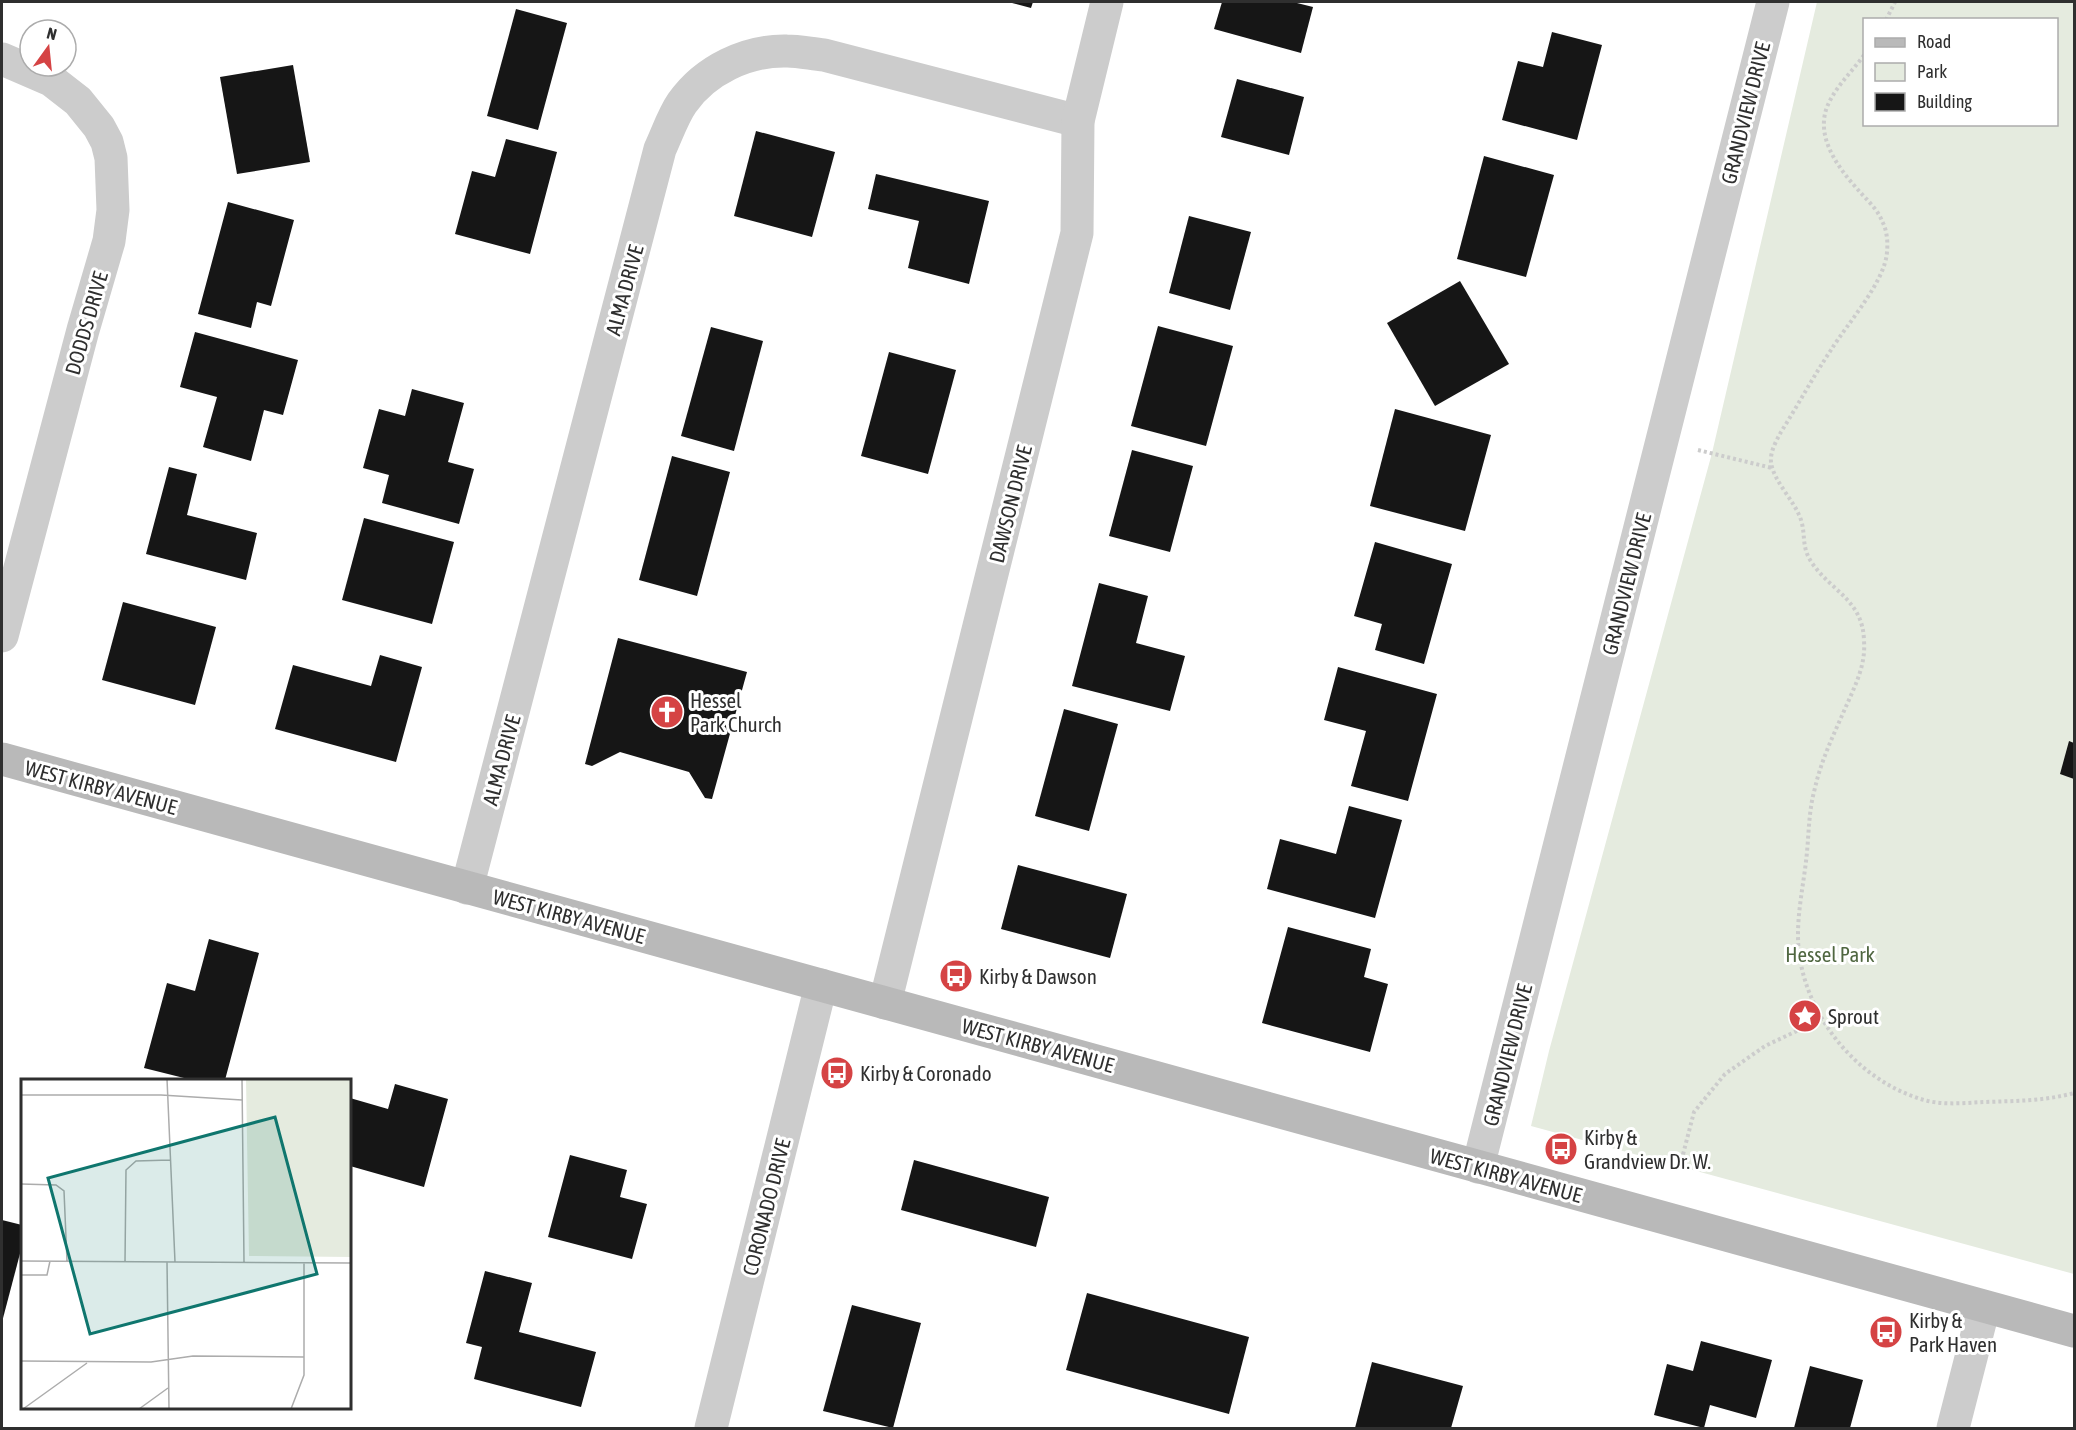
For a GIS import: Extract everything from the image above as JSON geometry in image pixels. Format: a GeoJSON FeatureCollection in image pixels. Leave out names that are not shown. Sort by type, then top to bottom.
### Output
{"type":"FeatureCollection","features":[{"type":"Feature","properties":{"kind":"main road","name":"WEST KIRBY AVENUE"},"geometry":{"type":"LineString","coordinates":[[2,759],[2074,1331]]}},
{"type":"Feature","properties":{"kind":"street","name":"DAWSON DRIVE"},"geometry":{"type":"LineString","coordinates":[[885,1003],[1077,233],[1078,121],[1107,2]]}},
{"type":"Feature","properties":{"kind":"street","name":"GRANDVIEW DRIVE"},"geometry":{"type":"LineString","coordinates":[[1478,1167],[1773,2]]}},
{"type":"Feature","properties":{"kind":"street","name":"ALMA DRIVE"},"geometry":{"type":"LineString","coordinates":[[467,888],[660,149],[681,104],[696,86],[723,66],[756,54],[786,51],[824,55],[1078,121]]}},
{"type":"Feature","properties":{"kind":"street","name":"DODDS DRIVE"},"geometry":{"type":"LineString","coordinates":[[2,59],[51,80],[78,101],[99,127],[107,142],[111,158],[113,210],[109,241],[83,330],[2,636]]}},
{"type":"Feature","properties":{"kind":"street","name":"CORONADO DRIVE"},"geometry":{"type":"LineString","coordinates":[[711,1428],[821,985]]}},
{"type":"Feature","properties":{"kind":"street"},"geometry":{"type":"LineString","coordinates":[[1953,1428],[1984,1307]]}},
{"type":"Feature","properties":{"kind":"path"},"geometry":{"type":"LineString","coordinates":[[1887,18],[1895,2]]}},
{"type":"Feature","properties":{"kind":"path"},"geometry":{"type":"LineString","coordinates":[[1863,56],[1831,99],[1826,110],[1826,138],[1830,152],[1838,164],[1882,220],[1887,243],[1885,262],[1872,289],[1830,350],[1781,432],[1772,454],[1773,468],[1801,520],[1805,552],[1813,565],[1851,602],[1859,614],[1863,627],[1862,666],[1830,743],[1810,808],[1799,914],[1799,942],[1804,974],[1822,1019],[1846,1052],[1883,1082],[1927,1101],[1945,1103],[2036,1100],[2074,1093]]}},
{"type":"Feature","properties":{"kind":"path"},"geometry":{"type":"LineString","coordinates":[[1712,453],[1773,468]]}},
{"type":"Feature","properties":{"kind":"path"},"geometry":{"type":"LineString","coordinates":[[1680,1166],[1694,1112],[1725,1074],[1765,1047],[1822,1019]]}},
{"type":"Feature","properties":{"kind":"green space","name":"Hessel Park"},"geometry":{"type":"Polygon","coordinates":[[[1817,2],[2074,2],[2074,1274],[1531,1126],[1549,1051],[1712,453],[1817,2]]]}},
{"type":"Feature","properties":{"kind":"building"},"geometry":{"type":"Polygon","coordinates":[[[1008,2],[1033,2],[1031,8],[1008,2]]]}},
{"type":"Feature","properties":{"kind":"building"},"geometry":{"type":"Polygon","coordinates":[[[1222,2],[1293,2],[1313,7],[1301,53],[1214,29],[1222,2]]]}},
{"type":"Feature","properties":{"kind":"building"},"geometry":{"type":"Polygon","coordinates":[[[516,9],[567,23],[538,130],[487,116],[516,9]]]}},
{"type":"Feature","properties":{"kind":"building"},"geometry":{"type":"Polygon","coordinates":[[[1552,32],[1602,45],[1577,140],[1502,120],[1518,61],[1543,67],[1552,32]]]}},
{"type":"Feature","properties":{"kind":"building"},"geometry":{"type":"Polygon","coordinates":[[[293,65],[310,162],[237,174],[220,77],[293,65]]]}},
{"type":"Feature","properties":{"kind":"building"},"geometry":{"type":"Polygon","coordinates":[[[1237,79],[1304,97],[1289,155],[1221,137],[1237,79]]]}},
{"type":"Feature","properties":{"kind":"building"},"geometry":{"type":"Polygon","coordinates":[[[756,131],[835,152],[812,237],[734,216],[756,131]]]}},
{"type":"Feature","properties":{"kind":"building"},"geometry":{"type":"Polygon","coordinates":[[[506,139],[557,152],[530,254],[455,234],[472,171],[495,177],[506,139]]]}},
{"type":"Feature","properties":{"kind":"building"},"geometry":{"type":"Polygon","coordinates":[[[1484,156],[1554,175],[1526,277],[1457,259],[1484,156]]]}},
{"type":"Feature","properties":{"kind":"building"},"geometry":{"type":"Polygon","coordinates":[[[876,174],[989,201],[969,284],[908,268],[919,221],[868,209],[876,174]]]}},
{"type":"Feature","properties":{"kind":"building"},"geometry":{"type":"Polygon","coordinates":[[[228,202],[294,220],[271,306],[257,302],[251,328],[198,314],[228,202]]]}},
{"type":"Feature","properties":{"kind":"building"},"geometry":{"type":"Polygon","coordinates":[[[1189,216],[1251,232],[1230,310],[1169,293],[1189,216]]]}},
{"type":"Feature","properties":{"kind":"building"},"geometry":{"type":"Polygon","coordinates":[[[1460,281],[1509,364],[1435,406],[1387,323],[1460,281]]]}},
{"type":"Feature","properties":{"kind":"building"},"geometry":{"type":"Polygon","coordinates":[[[1158,326],[1233,346],[1206,446],[1131,426],[1158,326]]]}},
{"type":"Feature","properties":{"kind":"building"},"geometry":{"type":"Polygon","coordinates":[[[711,327],[763,341],[734,451],[681,436],[711,327]]]}},
{"type":"Feature","properties":{"kind":"building"},"geometry":{"type":"Polygon","coordinates":[[[195,332],[298,360],[283,415],[264,410],[251,461],[203,447],[217,397],[180,387],[195,332]]]}},
{"type":"Feature","properties":{"kind":"building"},"geometry":{"type":"Polygon","coordinates":[[[889,352],[956,370],[928,474],[861,456],[889,352]]]}},
{"type":"Feature","properties":{"kind":"building"},"geometry":{"type":"Polygon","coordinates":[[[412,389],[464,403],[448,462],[474,469],[459,524],[382,503],[389,475],[363,468],[379,409],[405,416],[412,389]]]}},
{"type":"Feature","properties":{"kind":"building"},"geometry":{"type":"Polygon","coordinates":[[[1395,409],[1491,435],[1465,531],[1370,506],[1395,409]]]}},
{"type":"Feature","properties":{"kind":"building"},"geometry":{"type":"Polygon","coordinates":[[[1132,450],[1193,466],[1170,552],[1109,536],[1132,450]]]}},
{"type":"Feature","properties":{"kind":"building"},"geometry":{"type":"Polygon","coordinates":[[[672,456],[730,472],[697,596],[639,580],[672,456]]]}},
{"type":"Feature","properties":{"kind":"building"},"geometry":{"type":"Polygon","coordinates":[[[169,467],[197,474],[187,515],[257,533],[246,580],[146,554],[169,467]]]}},
{"type":"Feature","properties":{"kind":"building"},"geometry":{"type":"Polygon","coordinates":[[[364,518],[454,542],[432,624],[342,600],[364,518]]]}},
{"type":"Feature","properties":{"kind":"building"},"geometry":{"type":"Polygon","coordinates":[[[1375,542],[1452,564],[1424,664],[1375,650],[1382,624],[1354,616],[1375,542]]]}},
{"type":"Feature","properties":{"kind":"building"},"geometry":{"type":"Polygon","coordinates":[[[1099,583],[1148,596],[1136,643],[1185,656],[1170,711],[1072,686],[1099,583]]]}},
{"type":"Feature","properties":{"kind":"building"},"geometry":{"type":"Polygon","coordinates":[[[123,602],[216,627],[195,705],[102,680],[123,602]]]}},
{"type":"Feature","properties":{"kind":"building","name":"Hessel Park Church"},"geometry":{"type":"Polygon","coordinates":[[[618,638],[747,672],[712,799],[705,798],[689,772],[620,752],[592,766],[585,764],[618,638]]]}},
{"type":"Feature","properties":{"kind":"building"},"geometry":{"type":"Polygon","coordinates":[[[380,655],[422,667],[396,762],[275,729],[293,665],[371,686],[380,655]]]}},
{"type":"Feature","properties":{"kind":"building"},"geometry":{"type":"Polygon","coordinates":[[[1338,667],[1437,694],[1408,801],[1351,786],[1366,731],[1324,720],[1338,667]]]}},
{"type":"Feature","properties":{"kind":"building"},"geometry":{"type":"Polygon","coordinates":[[[1064,709],[1118,724],[1089,831],[1035,816],[1064,709]]]}},
{"type":"Feature","properties":{"kind":"building"},"geometry":{"type":"Polygon","coordinates":[[[2069,741],[2074,743],[2074,779],[2060,774],[2069,741]]]}},
{"type":"Feature","properties":{"kind":"building"},"geometry":{"type":"Polygon","coordinates":[[[1349,806],[1402,820],[1375,918],[1267,889],[1280,839],[1336,854],[1349,806]]]}},
{"type":"Feature","properties":{"kind":"building"},"geometry":{"type":"Polygon","coordinates":[[[1018,865],[1127,894],[1110,958],[1001,929],[1018,865]]]}},
{"type":"Feature","properties":{"kind":"building"},"geometry":{"type":"Polygon","coordinates":[[[1288,927],[1371,949],[1364,977],[1388,984],[1370,1052],[1262,1023],[1288,927]]]}},
{"type":"Feature","properties":{"kind":"building"},"geometry":{"type":"Polygon","coordinates":[[[209,939],[259,953],[225,1079],[188,1079],[144,1068],[167,983],[195,991],[209,939]]]}},
{"type":"Feature","properties":{"kind":"building"},"geometry":{"type":"Polygon","coordinates":[[[395,1084],[448,1099],[424,1187],[351,1166],[351,1098],[388,1109],[395,1084]]]}},
{"type":"Feature","properties":{"kind":"building"},"geometry":{"type":"Polygon","coordinates":[[[570,1155],[627,1170],[620,1197],[647,1204],[632,1259],[548,1237],[570,1155]]]}},
{"type":"Feature","properties":{"kind":"building"},"geometry":{"type":"Polygon","coordinates":[[[914,1160],[1049,1197],[1036,1247],[901,1210],[914,1160]]]}},
{"type":"Feature","properties":{"kind":"building"},"geometry":{"type":"Polygon","coordinates":[[[2,1220],[21,1225],[21,1250],[2,1322],[2,1220]]]}},
{"type":"Feature","properties":{"kind":"building"},"geometry":{"type":"Polygon","coordinates":[[[485,1271],[532,1283],[519,1332],[596,1352],[581,1407],[474,1379],[482,1347],[466,1343],[485,1271]]]}},
{"type":"Feature","properties":{"kind":"building"},"geometry":{"type":"Polygon","coordinates":[[[1087,1293],[1249,1337],[1229,1414],[1066,1370],[1087,1293]]]}},
{"type":"Feature","properties":{"kind":"building"},"geometry":{"type":"Polygon","coordinates":[[[852,1305],[921,1323],[893,1428],[823,1411],[852,1305]]]}},
{"type":"Feature","properties":{"kind":"building"},"geometry":{"type":"Polygon","coordinates":[[[1701,1341],[1772,1360],[1756,1418],[1710,1405],[1704,1428],[1654,1415],[1667,1364],[1693,1371],[1701,1341]]]}},
{"type":"Feature","properties":{"kind":"building"},"geometry":{"type":"Polygon","coordinates":[[[1372,1362],[1463,1386],[1451,1428],[1355,1428],[1372,1362]]]}},
{"type":"Feature","properties":{"kind":"building"},"geometry":{"type":"Polygon","coordinates":[[[1810,1366],[1863,1380],[1850,1428],[1794,1428],[1810,1366]]]}},
{"type":"Feature","properties":{"kind":"place","name":"Hessel Park Church"},"geometry":{"type":"Point","coordinates":[667,712]}},
{"type":"Feature","properties":{"kind":"place","name":"Kirby & Dawson"},"geometry":{"type":"Point","coordinates":[956,976]}},
{"type":"Feature","properties":{"kind":"place","name":"Sprout"},"geometry":{"type":"Point","coordinates":[1805,1016]}},
{"type":"Feature","properties":{"kind":"place","name":"Kirby & Coronado"},"geometry":{"type":"Point","coordinates":[837,1073]}},
{"type":"Feature","properties":{"kind":"place","name":"Kirby & Grandview Dr. W."},"geometry":{"type":"Point","coordinates":[1561,1149]}},
{"type":"Feature","properties":{"kind":"place","name":"Kirby & Park Haven"},"geometry":{"type":"Point","coordinates":[1886,1332]}}]}
